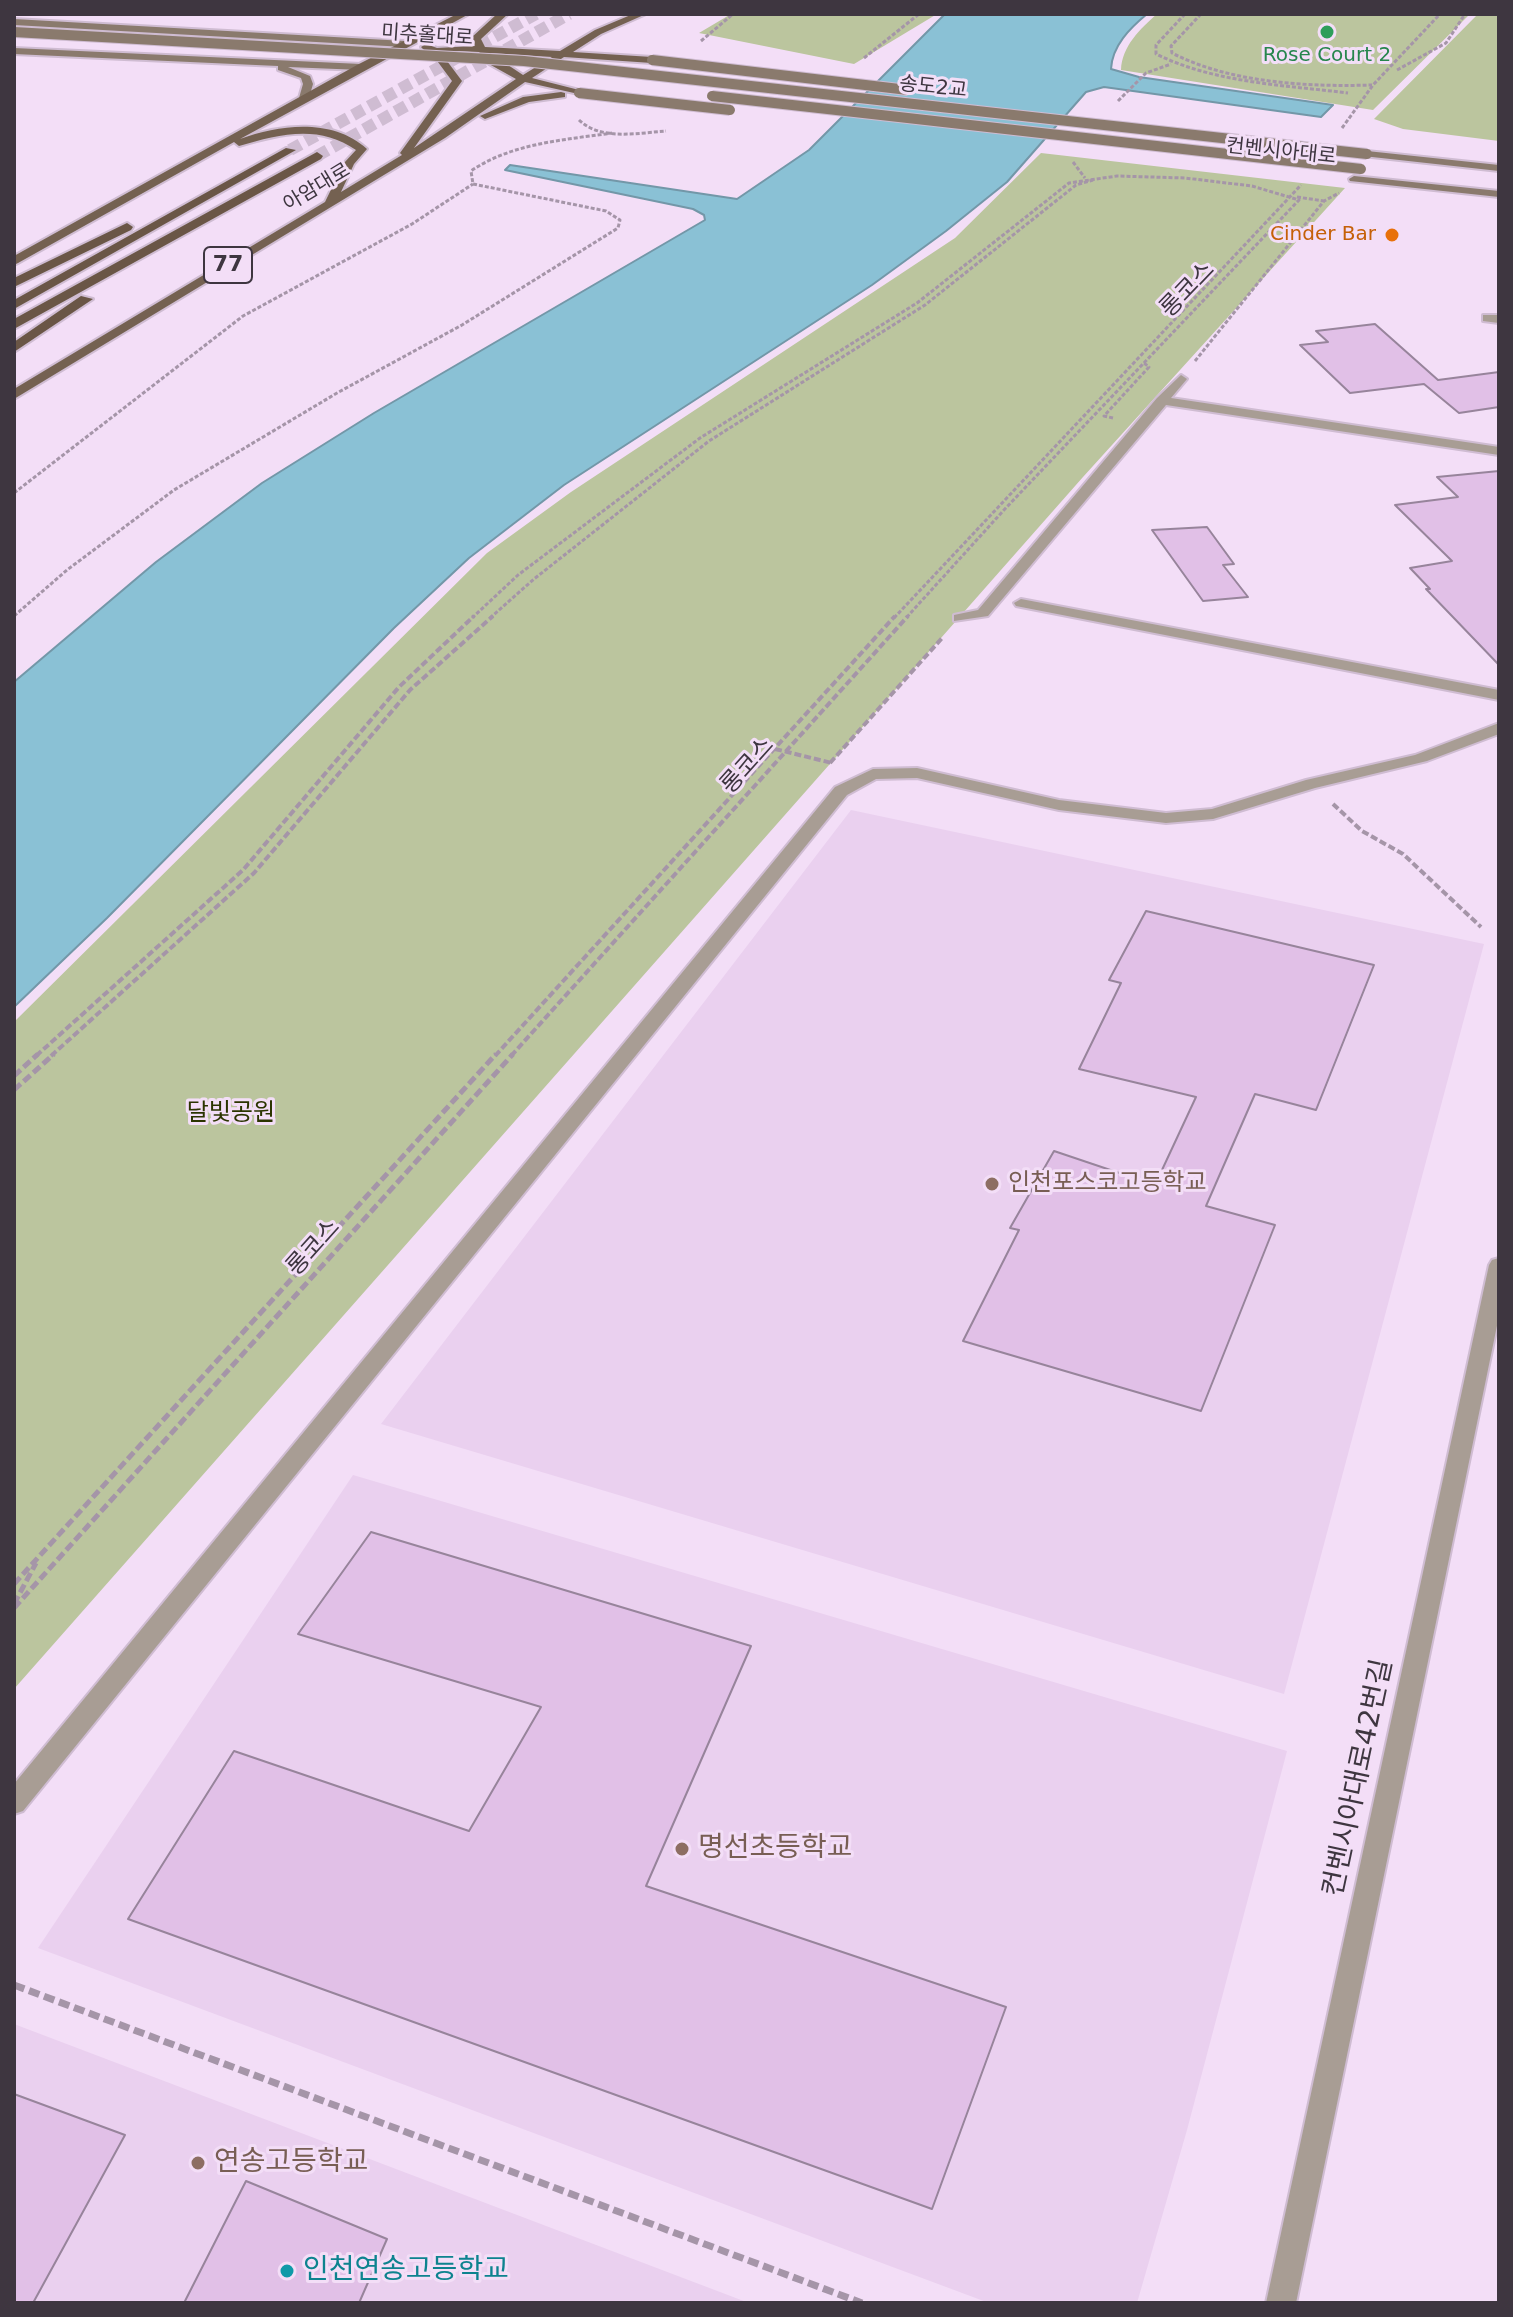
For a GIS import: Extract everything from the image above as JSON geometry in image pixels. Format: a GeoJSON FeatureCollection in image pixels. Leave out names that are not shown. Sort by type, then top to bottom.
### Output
{"type":"FeatureCollection","features":[{"type":"Feature","properties":{"kind":"highway","name":"아암대로"},"geometry":{"type":"LineString","coordinates":[[14,305],[290,150]]}},
{"type":"Feature","properties":{"kind":"highway","name":"아암대로"},"geometry":{"type":"LineString","coordinates":[[14,325],[317,156]]}},
{"type":"Feature","properties":{"kind":"highway"},"geometry":{"type":"LineString","coordinates":[[14,283],[103,238],[232,183]]}},
{"type":"Feature","properties":{"kind":"highway"},"geometry":{"type":"LineString","coordinates":[[14,348],[222,209]]}},
{"type":"Feature","properties":{"kind":"main road"},"geometry":{"type":"LineString","coordinates":[[14,261],[304,98],[464,14]]}},
{"type":"Feature","properties":{"kind":"main road"},"geometry":{"type":"LineString","coordinates":[[503,14],[476,38],[483,51],[500,66],[523,79],[579,93],[1061,141]]}},
{"type":"Feature","properties":{"kind":"main road"},"geometry":{"type":"LineString","coordinates":[[620,34],[639,15]]}},
{"type":"Feature","properties":{"kind":"main road","name":"아암대로"},"geometry":{"type":"LineString","coordinates":[[14,395],[441,136],[598,32],[639,15]]}},
{"type":"Feature","properties":{"kind":"main road"},"geometry":{"type":"LineString","coordinates":[[14,22],[405,44],[438,55],[457,81],[398,162]]}},
{"type":"Feature","properties":{"kind":"main road","name":"미추홀대로"},"geometry":{"type":"LineString","coordinates":[[14,32],[463,56],[789,90]]}},
{"type":"Feature","properties":{"kind":"main road"},"geometry":{"type":"LineString","coordinates":[[522,50],[598,32]]}},
{"type":"Feature","properties":{"kind":"main road","name":"미추홀대로"},"geometry":{"type":"LineString","coordinates":[[14,41],[388,63],[581,80]]}},
{"type":"Feature","properties":{"kind":"main road"},"geometry":{"type":"LineString","coordinates":[[617,46],[625,53],[652,60]]}},
{"type":"Feature","properties":{"kind":"main road"},"geometry":{"type":"LineString","coordinates":[[374,60],[522,50],[652,60]]}},
{"type":"Feature","properties":{"kind":"main road"},"geometry":{"type":"LineString","coordinates":[[14,51],[361,67],[438,55]]}},
{"type":"Feature","properties":{"kind":"main road","name":"송도2교"},"geometry":{"type":"LineString","coordinates":[[652,60],[918,91]]}},
{"type":"Feature","properties":{"kind":"main road"},"geometry":{"type":"LineString","coordinates":[[251,62],[305,76],[308,84],[304,98]]}},
{"type":"Feature","properties":{"kind":"main road","name":"송도2교"},"geometry":{"type":"LineString","coordinates":[[627,86],[1061,141]]}},
{"type":"Feature","properties":{"kind":"main road","name":"송도2교"},"geometry":{"type":"LineString","coordinates":[[789,90],[1073,122]]}},
{"type":"Feature","properties":{"kind":"main road"},"geometry":{"type":"LineString","coordinates":[[441,136],[527,99],[579,93]]}},
{"type":"Feature","properties":{"kind":"main road","name":"컨벤시아대로"},"geometry":{"type":"LineString","coordinates":[[1085,110],[1499,158]]}},
{"type":"Feature","properties":{"kind":"main road","name":"컨벤시아대로"},"geometry":{"type":"LineString","coordinates":[[1073,122],[1499,168]]}},
{"type":"Feature","properties":{"kind":"main road"},"geometry":{"type":"LineString","coordinates":[[196,158],[274,134],[313,131],[342,136],[362,149],[349,163],[330,203]]}},
{"type":"Feature","properties":{"kind":"main road","name":"컨벤시아대로"},"geometry":{"type":"LineString","coordinates":[[1061,141],[1357,174],[1499,185]]}},
{"type":"Feature","properties":{"kind":"main road","name":"컨벤시아대로"},"geometry":{"type":"LineString","coordinates":[[1357,174],[1499,195]]}},
{"type":"Feature","properties":{"kind":"street"},"geometry":{"type":"LineString","coordinates":[[959,618],[983,613],[1181,379]]}},
{"type":"Feature","properties":{"kind":"street"},"geometry":{"type":"LineString","coordinates":[[1162,401],[1499,451]]}},
{"type":"Feature","properties":{"kind":"street"},"geometry":{"type":"LineString","coordinates":[[1021,603],[1499,695]]}},
{"type":"Feature","properties":{"kind":"street"},"geometry":{"type":"LineString","coordinates":[[14,1803],[841,791],[873,774],[917,773],[1059,805],[1166,818],[1213,814],[1312,784],[1421,758],[1499,728]]}},
{"type":"Feature","properties":{"kind":"street","name":"컨벤시아대로42번길"},"geometry":{"type":"LineString","coordinates":[[1281,2303],[1494,1322],[1499,1265]]}},
{"type":"Feature","properties":{"kind":"path"},"geometry":{"type":"LineString","coordinates":[[1185,14],[1156,45],[1156,54],[1172,64],[1205,72],[1348,93]]}},
{"type":"Feature","properties":{"kind":"path"},"geometry":{"type":"LineString","coordinates":[[1201,14],[1171,46],[1172,53],[1181,60],[1218,69],[1353,90]]}},
{"type":"Feature","properties":{"kind":"path"},"geometry":{"type":"LineString","coordinates":[[1337,134],[1362,95],[1440,14]]}},
{"type":"Feature","properties":{"kind":"path"},"geometry":{"type":"LineString","coordinates":[[1397,70],[1438,51],[1457,35],[1465,14]]}},
{"type":"Feature","properties":{"kind":"path"},"geometry":{"type":"LineString","coordinates":[[1125,93],[1146,73],[1172,64]]}},
{"type":"Feature","properties":{"kind":"path"},"geometry":{"type":"LineString","coordinates":[[1345,88],[1373,85]]}},
{"type":"Feature","properties":{"kind":"path"},"geometry":{"type":"LineString","coordinates":[[473,184],[471,171],[484,160],[547,144],[612,133]]}},
{"type":"Feature","properties":{"kind":"path"},"geometry":{"type":"LineString","coordinates":[[14,1076],[243,870],[399,687],[518,575],[700,438],[917,303],[1069,183],[1100,176],[1179,179],[1245,186],[1286,193],[1292,197]]}},
{"type":"Feature","properties":{"kind":"path"},"geometry":{"type":"LineString","coordinates":[[14,1090],[254,873],[410,690],[534,579],[709,441],[925,305],[1076,185],[1102,179],[1179,182],[1324,201],[1181,379]]}},
{"type":"Feature","properties":{"kind":"path"},"geometry":{"type":"LineString","coordinates":[[14,493],[243,316],[412,224],[473,184],[606,211],[620,220],[618,228],[462,325],[337,393],[174,490],[67,570],[14,616]]}},
{"type":"Feature","properties":{"kind":"path"},"geometry":{"type":"LineString","coordinates":[[14,1584],[993,509],[1292,197],[1301,184]]}},
{"type":"Feature","properties":{"kind":"path","name":"롱코스"},"geometry":{"type":"LineString","coordinates":[[14,1606],[1003,511],[1299,200],[1292,197]]}},
{"type":"Feature","properties":{"kind":"path"},"geometry":{"type":"LineString","coordinates":[[830,763],[959,618]]}},
{"type":"Feature","properties":{"kind":"path"},"geometry":{"type":"LineString","coordinates":[[775,749],[873,774]]}},
{"type":"Feature","properties":{"kind":"path"},"geometry":{"type":"LineString","coordinates":[[1346,817],[1362,831],[1403,854],[1481,927]]}},
{"type":"Feature","properties":{"kind":"path"},"geometry":{"type":"LineString","coordinates":[[14,1606],[40,1556]]}},
{"type":"Feature","properties":{"kind":"path"},"geometry":{"type":"LineString","coordinates":[[14,1985],[862,2303]]}},
{"type":"Feature","properties":{"kind":"shaded area","name":"인천포스코고등학교"},"geometry":{"type":"Polygon","coordinates":[[[851,810],[1484,944],[1284,1694],[381,1424],[851,810]]]}},
{"type":"Feature","properties":{"kind":"shaded area","name":"명선초등학교"},"geometry":{"type":"Polygon","coordinates":[[[353,1475],[1287,1751],[1187,2130],[1137,2303],[989,2303],[38,1948],[353,1475]]]}},
{"type":"Feature","properties":{"kind":"shaded area","name":"연송고등학교"},"geometry":{"type":"Polygon","coordinates":[[[14,2024],[749,2303],[14,2303],[14,2024]]]}},
{"type":"Feature","properties":{"kind":"green space"},"geometry":{"type":"Polygon","coordinates":[[[731,14],[937,14],[854,64],[699,33],[731,14]]]}},
{"type":"Feature","properties":{"kind":"green space"},"geometry":{"type":"Polygon","coordinates":[[[1157,14],[1470,14],[1373,110],[1121,70],[1128,46],[1157,14]]]}},
{"type":"Feature","properties":{"kind":"green space"},"geometry":{"type":"Polygon","coordinates":[[[1478,14],[1499,14],[1499,141],[1403,129],[1374,119],[1478,14]]]}},
{"type":"Feature","properties":{"kind":"green space","name":"달빛공원"},"geometry":{"type":"Polygon","coordinates":[[[1041,153],[1345,188],[1083,477],[14,1689],[14,1022],[487,553],[571,492],[955,238],[1041,153]]]}},
{"type":"Feature","properties":{"kind":"water"},"geometry":{"type":"Polygon","coordinates":[[[945,14],[1147,14],[1118,45],[1111,69],[1139,77],[1333,105],[1321,117],[1104,87],[1086,92],[1007,182],[946,231],[872,285],[564,485],[469,558],[394,628],[107,918],[14,1007],[14,682],[156,562],[262,483],[374,413],[705,220],[704,215],[693,209],[505,170],[510,165],[737,199],[809,150],[945,14]]]}},
{"type":"Feature","properties":{"kind":"building"},"geometry":{"type":"Polygon","coordinates":[[[1375,324],[1438,380],[1499,372],[1499,407],[1459,413],[1424,384],[1350,393],[1300,345],[1328,342],[1316,331],[1375,324]]]}},
{"type":"Feature","properties":{"kind":"building"},"geometry":{"type":"Polygon","coordinates":[[[1499,471],[1499,665],[1426,589],[1430,589],[1410,568],[1452,561],[1395,505],[1458,497],[1437,477],[1499,471]]]}},
{"type":"Feature","properties":{"kind":"building"},"geometry":{"type":"Polygon","coordinates":[[[1207,527],[1234,564],[1223,565],[1248,597],[1203,601],[1152,530],[1207,527]]]}},
{"type":"Feature","properties":{"kind":"building"},"geometry":{"type":"Polygon","coordinates":[[[1146,911],[1374,965],[1316,1110],[1255,1094],[1206,1206],[1275,1225],[1201,1411],[963,1341],[1019,1230],[1010,1228],[1054,1151],[1155,1185],[1196,1097],[1079,1069],[1121,983],[1109,980],[1146,911]]]}},
{"type":"Feature","properties":{"kind":"building"},"geometry":{"type":"Polygon","coordinates":[[[371,1532],[751,1646],[646,1886],[1006,2007],[932,2209],[128,1919],[234,1751],[469,1831],[541,1707],[298,1634],[371,1532]]]}},
{"type":"Feature","properties":{"kind":"building"},"geometry":{"type":"Polygon","coordinates":[[[14,2094],[125,2135],[33,2303],[14,2303],[14,2094]]]}},
{"type":"Feature","properties":{"kind":"building","name":"인천연송고등학교"},"geometry":{"type":"Polygon","coordinates":[[[246,2181],[387,2239],[359,2303],[184,2303],[246,2181]]]}},
{"type":"Feature","properties":{"kind":"tunnel"},"geometry":{"type":"LineString","coordinates":[[290,150],[536,14]]}},
{"type":"Feature","properties":{"kind":"tunnel"},"geometry":{"type":"LineString","coordinates":[[317,156],[569,14]]}},
{"type":"Feature","properties":{"kind":"place","name":"Rose Court 2"},"geometry":{"type":"Point","coordinates":[1327,32]}},
{"type":"Feature","properties":{"kind":"place","name":"Cinder Bar"},"geometry":{"type":"Point","coordinates":[1392,235]}},
{"type":"Feature","properties":{"kind":"place","name":"인천포스코고등학교"},"geometry":{"type":"Point","coordinates":[992,1184]}},
{"type":"Feature","properties":{"kind":"place","name":"명선초등학교"},"geometry":{"type":"Point","coordinates":[682,1849]}},
{"type":"Feature","properties":{"kind":"place","name":"연송고등학교"},"geometry":{"type":"Point","coordinates":[198,2163]}},
{"type":"Feature","properties":{"kind":"place","name":"인천연송고등학교"},"geometry":{"type":"Point","coordinates":[287,2271]}}]}
